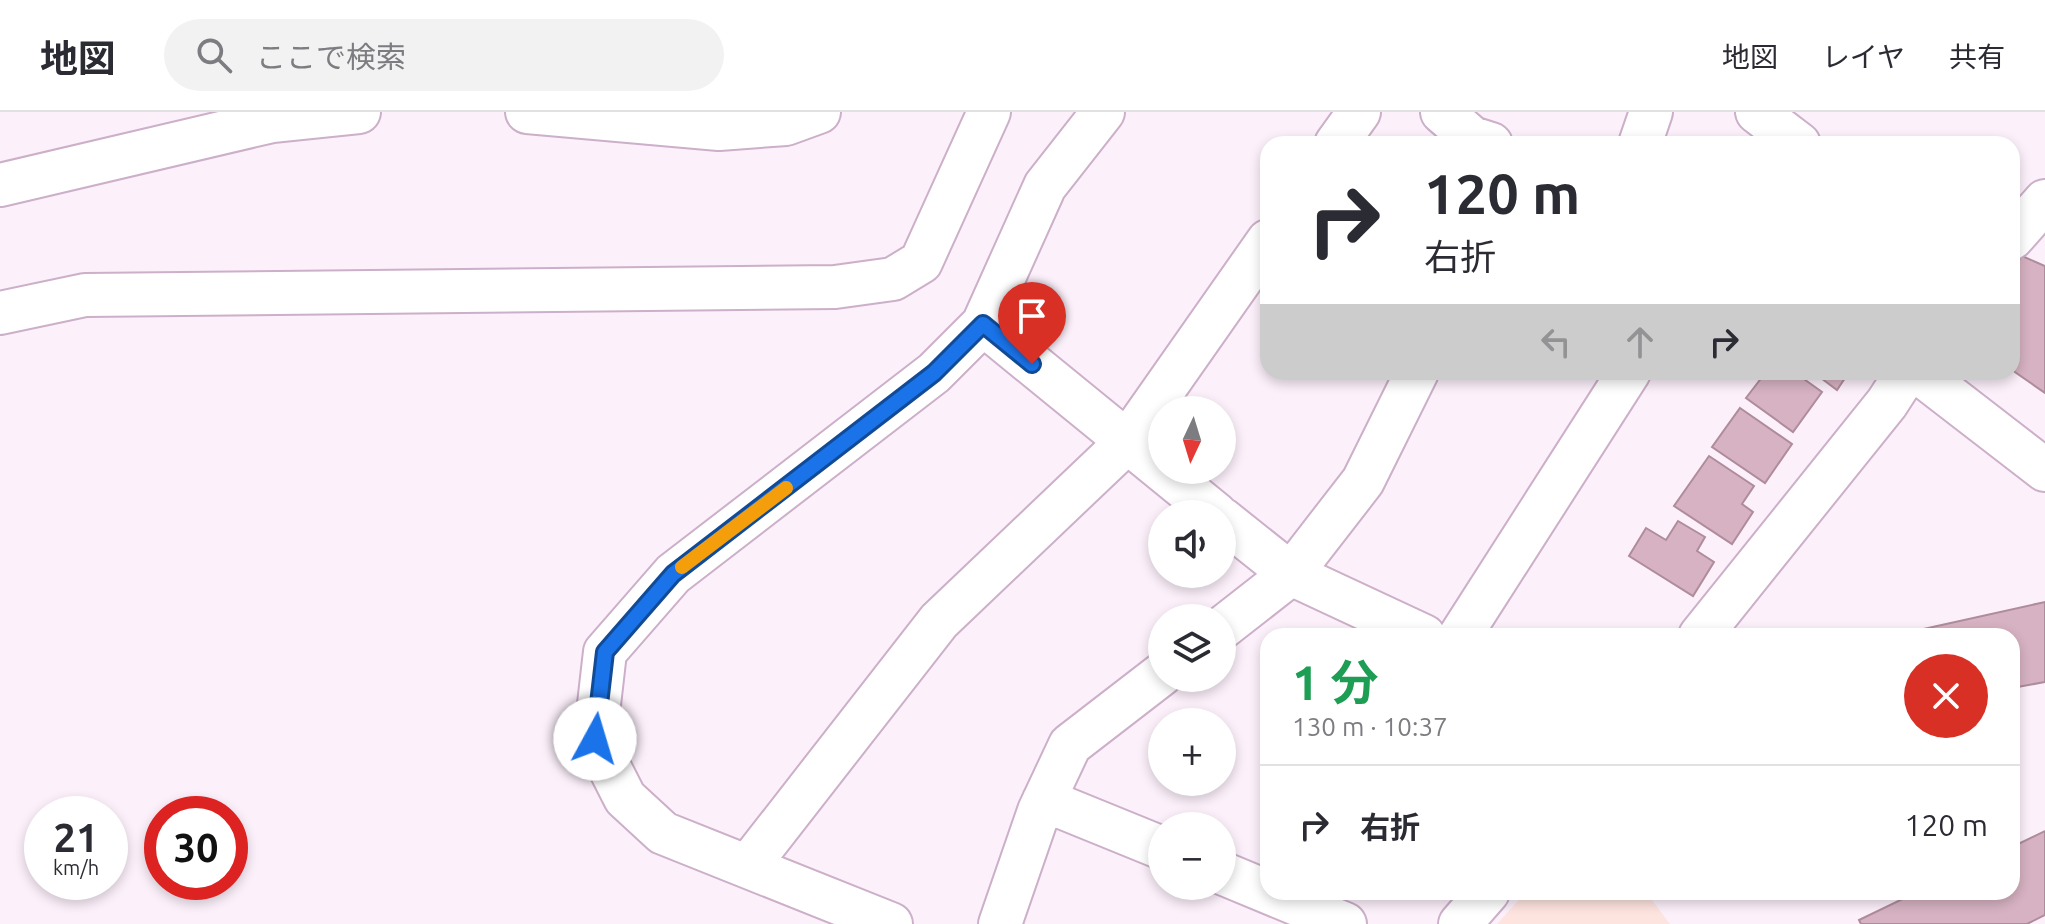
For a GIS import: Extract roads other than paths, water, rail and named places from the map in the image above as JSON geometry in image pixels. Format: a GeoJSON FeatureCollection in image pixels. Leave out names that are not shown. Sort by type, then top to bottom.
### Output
{"type":"FeatureCollection","features":[{"type":"Feature","properties":{"kind":"street"},"geometry":{"type":"LineString","coordinates":[[0,185],[272,116],[359,112]]}},
{"type":"Feature","properties":{"kind":"street"},"geometry":{"type":"LineString","coordinates":[[527,112],[609,116],[719,129],[786,124],[819,112]]}},
{"type":"Feature","properties":{"kind":"street"},"geometry":{"type":"LineString","coordinates":[[0,313],[85,295],[835,287],[893,279],[921,262],[989,112]]}},
{"type":"Feature","properties":{"kind":"street"},"geometry":{"type":"LineString","coordinates":[[891,924],[663,833],[625,798],[595,739],[605,652],[673,574],[934,373],[983,324],[1045,186],[1103,112]]}},
{"type":"Feature","properties":{"kind":"street"},"geometry":{"type":"LineString","coordinates":[[1342,136],[1359,112]]}},
{"type":"Feature","properties":{"kind":"street"},"geometry":{"type":"LineString","coordinates":[[1442,112],[1470,136]]}},
{"type":"Feature","properties":{"kind":"street"},"geometry":{"type":"LineString","coordinates":[[1643,136],[1651,112]]}},
{"type":"Feature","properties":{"kind":"street"},"geometry":{"type":"LineString","coordinates":[[1757,112],[1788,136]]}},
{"type":"Feature","properties":{"kind":"street"},"geometry":{"type":"LineString","coordinates":[[2020,229],[2045,201]]}},
{"type":"Feature","properties":{"kind":"street"},"geometry":{"type":"LineString","coordinates":[[748,866],[939,621],[1127,442],[1260,252]]}},
{"type":"Feature","properties":{"kind":"street"},"geometry":{"type":"LineString","coordinates":[[983,324],[1199,500]]}},
{"type":"Feature","properties":{"kind":"street"},"geometry":{"type":"LineString","coordinates":[[1236,617],[1291,574],[1363,481],[1413,380]]}},
{"type":"Feature","properties":{"kind":"street"},"geometry":{"type":"LineString","coordinates":[[1465,628],[1624,380]]}},
{"type":"Feature","properties":{"kind":"street"},"geometry":{"type":"LineString","coordinates":[[1706,628],[1887,403],[1902,380]]}},
{"type":"Feature","properties":{"kind":"street"},"geometry":{"type":"LineString","coordinates":[[1928,380],[2045,470]]}},
{"type":"Feature","properties":{"kind":"street"},"geometry":{"type":"LineString","coordinates":[[1236,530],[1291,574],[1407,628]]}},
{"type":"Feature","properties":{"kind":"street"},"geometry":{"type":"LineString","coordinates":[[1000,924],[1044,800],[1070,745],[1148,685]]}},
{"type":"Feature","properties":{"kind":"street"},"geometry":{"type":"LineString","coordinates":[[1044,800],[1148,842]]}},
{"type":"Feature","properties":{"kind":"street"},"geometry":{"type":"LineString","coordinates":[[1236,879],[1260,889]]}},
{"type":"Feature","properties":{"kind":"street"},"geometry":{"type":"LineString","coordinates":[[1287,900],[1345,924]]}},
{"type":"Feature","properties":{"kind":"street"},"geometry":{"type":"LineString","coordinates":[[1460,924],[1481,900]]}}]}
